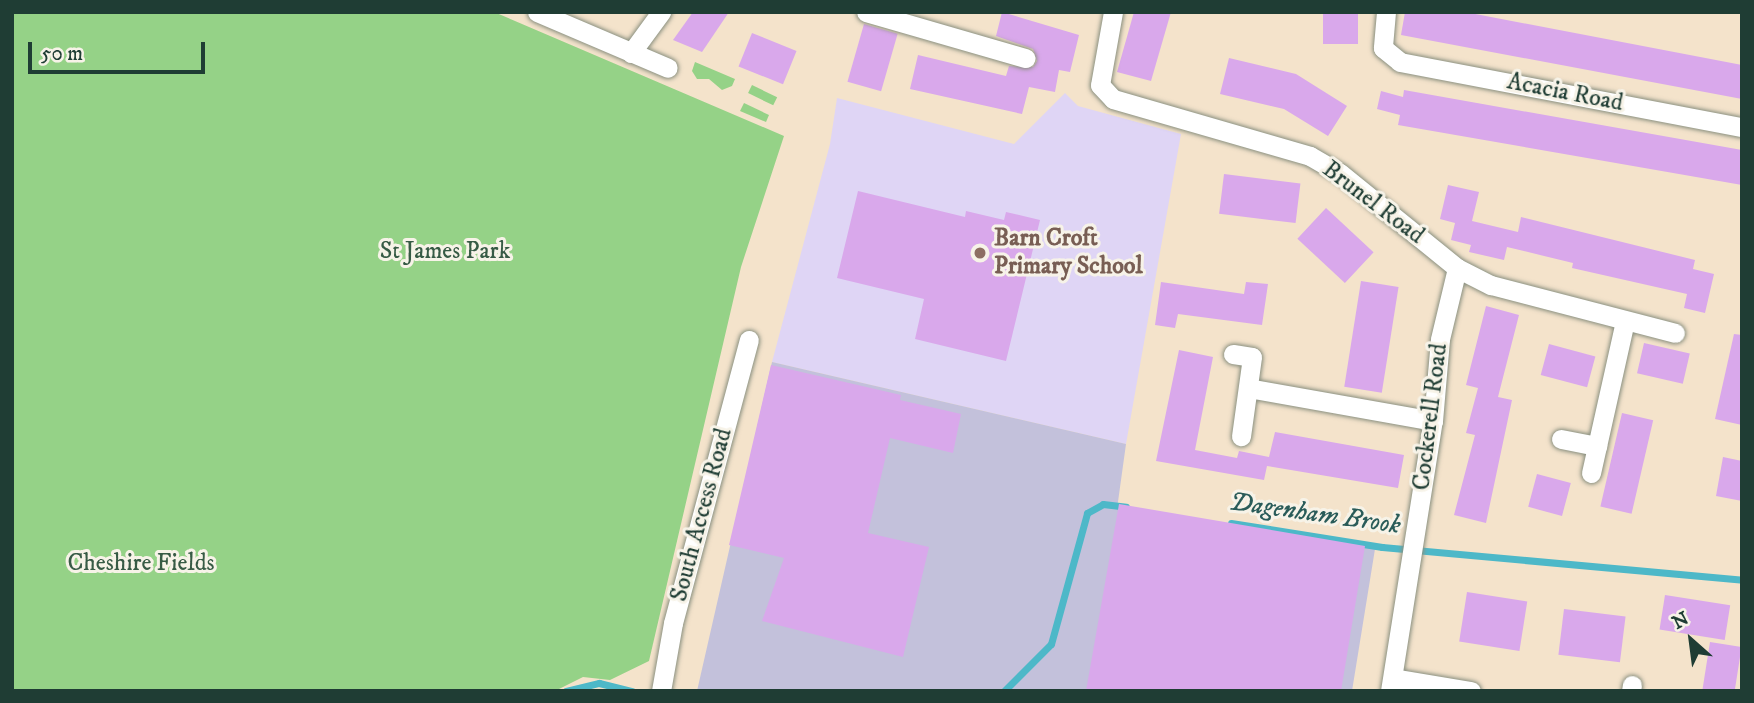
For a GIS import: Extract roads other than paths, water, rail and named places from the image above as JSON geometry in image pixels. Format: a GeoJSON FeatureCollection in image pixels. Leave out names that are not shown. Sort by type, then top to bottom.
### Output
{"type":"FeatureCollection","features":[{"type":"Feature","properties":{"kind":"street"},"geometry":{"type":"LineString","coordinates":[[537,12],[668,68]]}},
{"type":"Feature","properties":{"kind":"street"},"geometry":{"type":"LineString","coordinates":[[631,53],[661,12]]}},
{"type":"Feature","properties":{"kind":"street"},"geometry":{"type":"LineString","coordinates":[[866,12],[1025,58]]}},
{"type":"Feature","properties":{"kind":"street","name":"Brunel Road"},"geometry":{"type":"LineString","coordinates":[[1113,12],[1100,85],[1113,99],[1310,156],[1340,173],[1457,268],[1491,285],[1675,333]]}},
{"type":"Feature","properties":{"kind":"street","name":"Acacia Road"},"geometry":{"type":"LineString","coordinates":[[1385,12],[1383,48],[1390,57],[1742,127]]}},
{"type":"Feature","properties":{"kind":"street","name":"Cockerell Road"},"geometry":{"type":"LineString","coordinates":[[1392,685],[1433,421],[1440,339],[1457,268]]}},
{"type":"Feature","properties":{"kind":"street"},"geometry":{"type":"LineString","coordinates":[[1591,473],[1625,321]]}},
{"type":"Feature","properties":{"kind":"street","name":"South Access Road"},"geometry":{"type":"LineString","coordinates":[[661,691],[673,623],[749,340]]}},
{"type":"Feature","properties":{"kind":"street"},"geometry":{"type":"LineString","coordinates":[[1233,354],[1252,357],[1241,436]]}},
{"type":"Feature","properties":{"kind":"street"},"geometry":{"type":"LineString","coordinates":[[1248,388],[1433,421]]}},
{"type":"Feature","properties":{"kind":"street"},"geometry":{"type":"LineString","coordinates":[[1561,439],[1597,446]]}},
{"type":"Feature","properties":{"kind":"street"},"geometry":{"type":"LineString","coordinates":[[1392,685],[1471,691]]}},
{"type":"Feature","properties":{"kind":"waterway","name":"Dagenham Brook"},"geometry":{"type":"LineString","coordinates":[[1004,691],[1051,644],[1087,513],[1103,504],[1126,507]]}},
{"type":"Feature","properties":{"kind":"waterway","name":"Dagenham Brook"},"geometry":{"type":"LineString","coordinates":[[1231,523],[1382,547],[1742,580]]}},
{"type":"Feature","properties":{"kind":"waterway","name":"Dagenham Brook"},"geometry":{"type":"LineString","coordinates":[[566,691],[599,683],[632,691]]}},
{"type":"Feature","properties":{"kind":"place","name":"Barn Croft Primary School"},"geometry":{"type":"Point","coordinates":[980,253]}},
{"type":"Feature","properties":{"kind":"park label","name":"St James Park"},"geometry":{"type":"Point","coordinates":[445,252]}},
{"type":"Feature","properties":{"kind":"park label","name":"Cheshire Fields"},"geometry":{"type":"Point","coordinates":[141,564]}}]}
